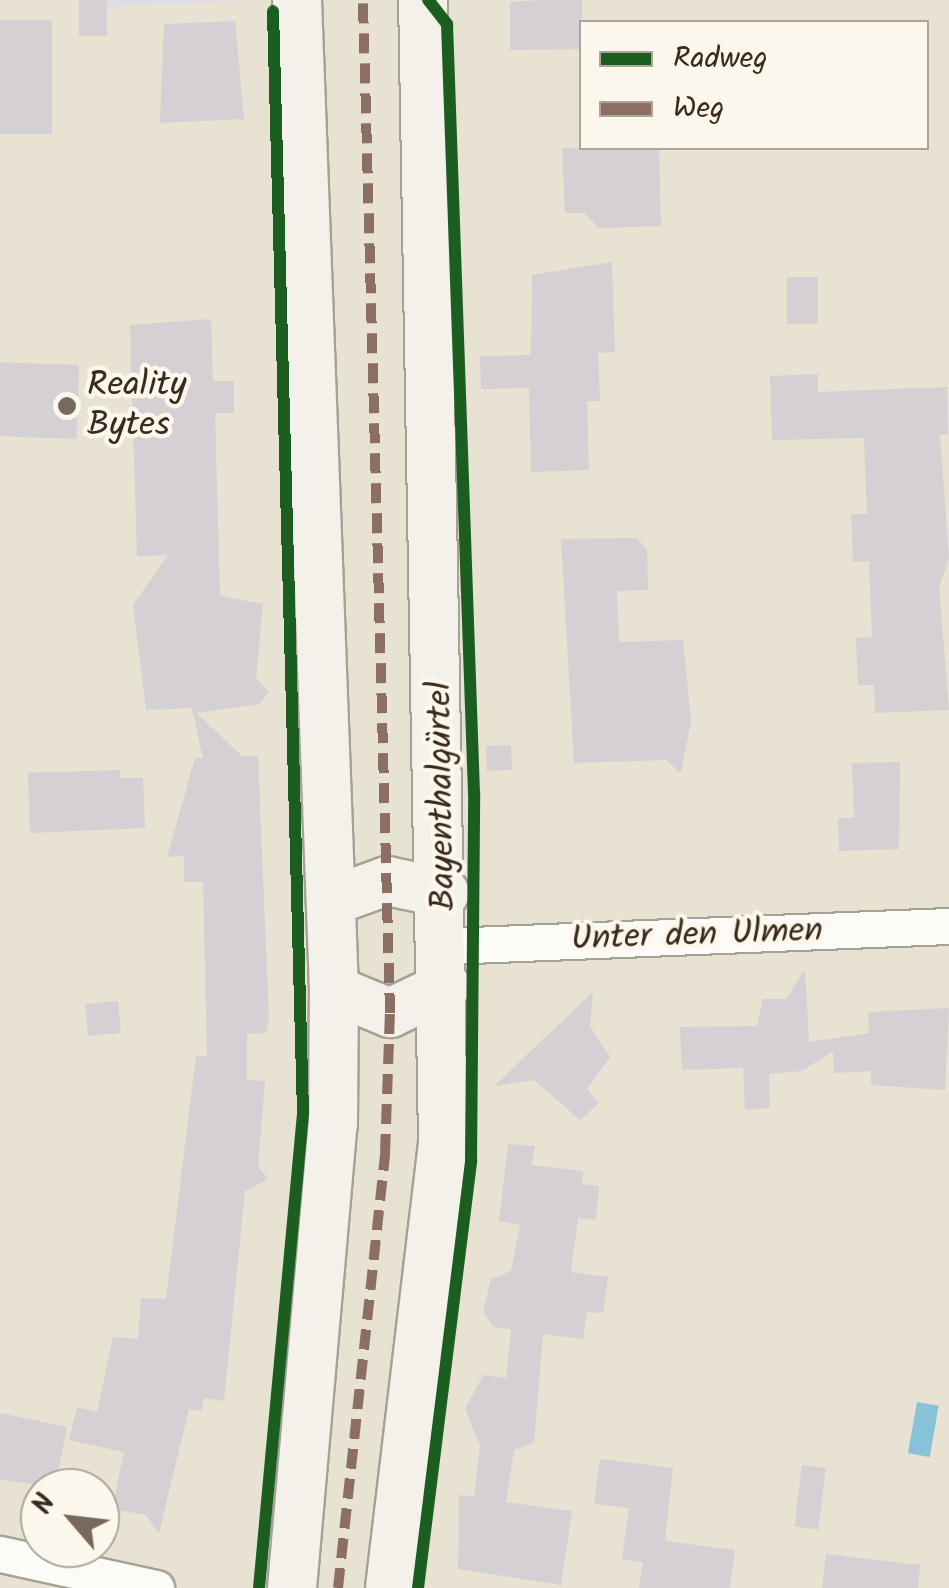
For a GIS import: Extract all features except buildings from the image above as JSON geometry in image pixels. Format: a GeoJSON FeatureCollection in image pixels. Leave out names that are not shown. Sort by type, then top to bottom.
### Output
{"type":"FeatureCollection","features":[{"type":"Feature","properties":{"kind":"main road"},"geometry":{"type":"LineString","coordinates":[[292,1588],[332,1124],[334,990],[298,0]]}},
{"type":"Feature","properties":{"kind":"main road","name":"Bayenthalgürtel"},"geometry":{"type":"LineString","coordinates":[[390,1588],[443,1141],[445,893],[424,0]]}},
{"type":"Feature","properties":{"kind":"main road"},"geometry":{"type":"LineString","coordinates":[[332,901],[387,881],[445,893]]}},
{"type":"Feature","properties":{"kind":"main road"},"geometry":{"type":"LineString","coordinates":[[334,990],[390,1013],[446,966]]}},
{"type":"Feature","properties":{"kind":"street","name":"Unter den Ulmen"},"geometry":{"type":"LineString","coordinates":[[446,966],[949,926]]}},
{"type":"Feature","properties":{"kind":"street"},"geometry":{"type":"LineString","coordinates":[[0,1554],[156,1588]]}},
{"type":"Feature","properties":{"kind":"shaded area"},"geometry":{"type":"Polygon","coordinates":[[[78,0],[251,0],[78,8],[78,0]]]}},
{"type":"Feature","properties":{"kind":"water"},"geometry":{"type":"Polygon","coordinates":[[[917,1402],[939,1406],[930,1457],[908,1453],[917,1402]]]}},
{"type":"Feature","properties":{"kind":"marked path"},"geometry":{"type":"LineString","coordinates":[[338,1588],[385,1154],[390,1013],[363,0]]}},
{"type":"Feature","properties":{"kind":"cycle path"},"geometry":{"type":"LineString","coordinates":[[418,1588],[471,1161],[474,793],[447,24],[428,0]]}},
{"type":"Feature","properties":{"kind":"cycle path"},"geometry":{"type":"LineString","coordinates":[[259,1588],[303,1113],[273,11]]}},
{"type":"Feature","properties":{"kind":"place","name":"Reality Bytes"},"geometry":{"type":"Point","coordinates":[67,406]}}]}
